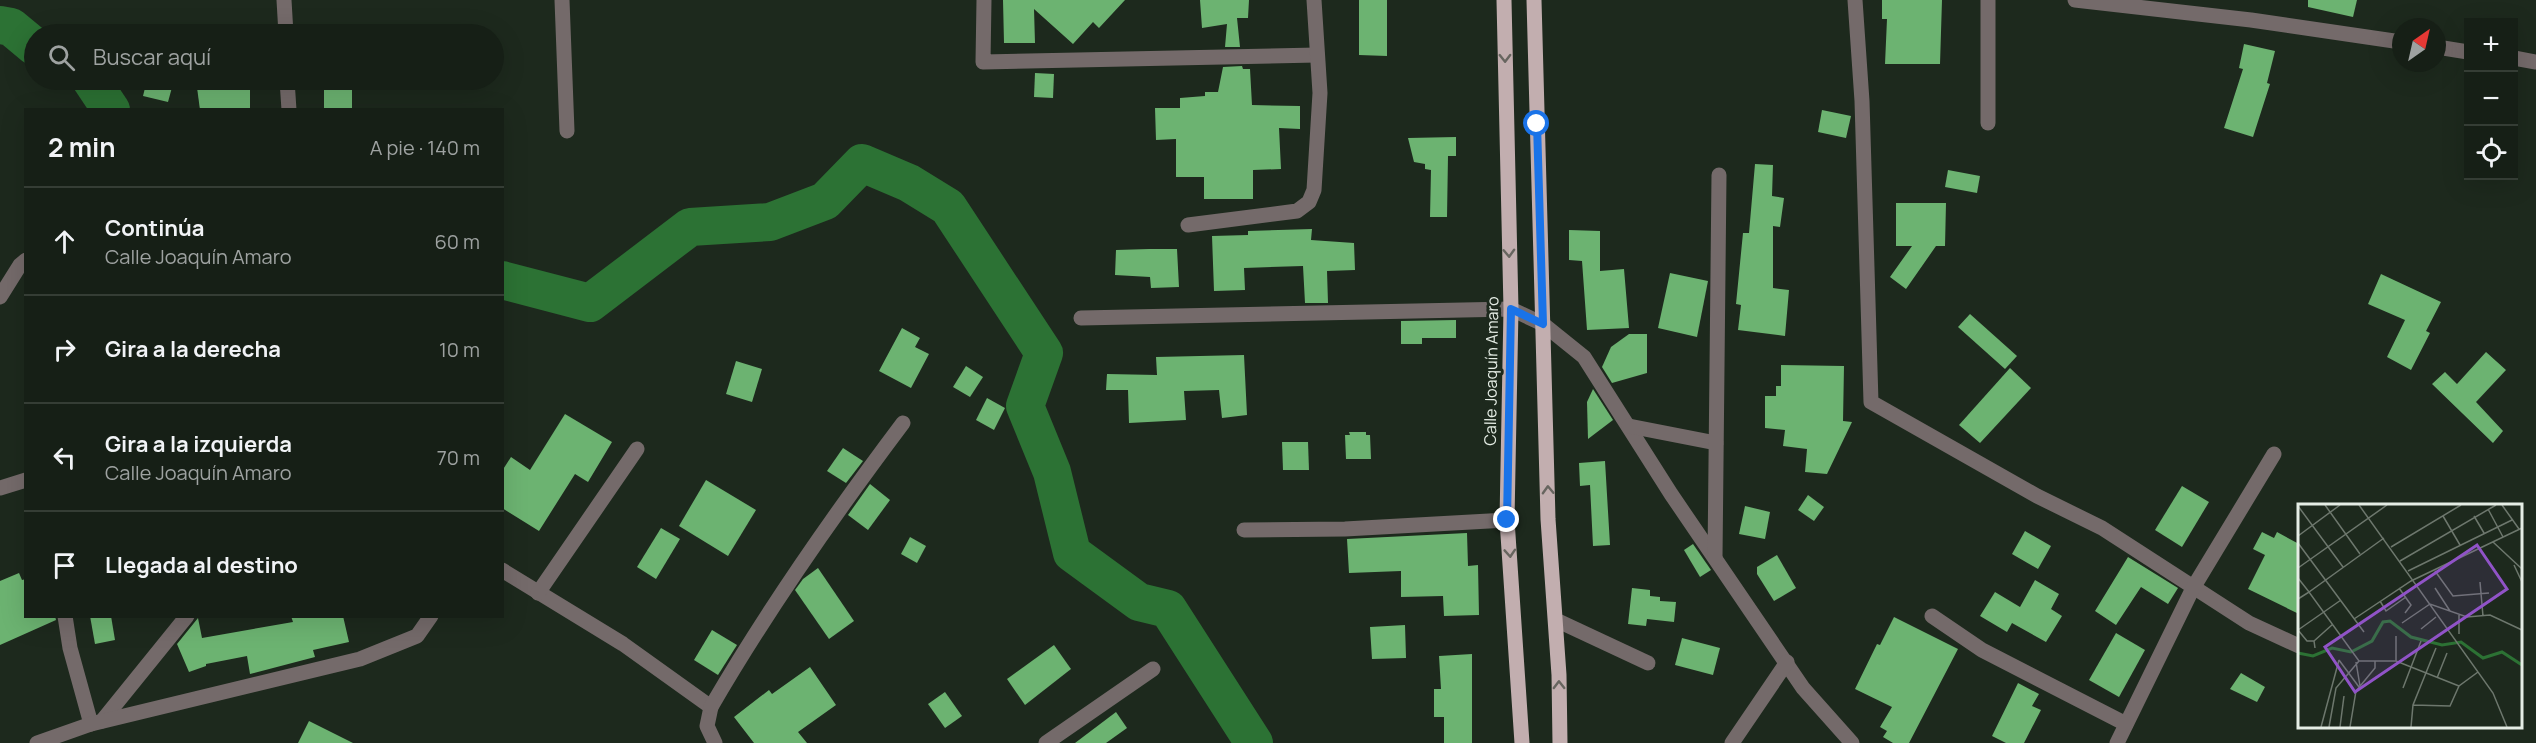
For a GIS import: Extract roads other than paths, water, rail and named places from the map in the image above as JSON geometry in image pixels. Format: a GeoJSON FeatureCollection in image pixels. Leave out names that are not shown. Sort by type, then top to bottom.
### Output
{"type":"FeatureCollection","features":[{"type":"Feature","properties":{"kind":"main road","name":"Calle Joaquín Amaro"},"geometry":{"type":"LineString","coordinates":[[1504,0],[1511,309],[1507,520],[1522,743]]}},
{"type":"Feature","properties":{"kind":"main road"},"geometry":{"type":"LineString","coordinates":[[1534,0],[1548,519],[1556,620],[1560,743]]}},
{"type":"Feature","properties":{"kind":"street"},"geometry":{"type":"LineString","coordinates":[[284,0],[285,24]]}},
{"type":"Feature","properties":{"kind":"street"},"geometry":{"type":"LineString","coordinates":[[562,0],[567,131]]}},
{"type":"Feature","properties":{"kind":"street"},"geometry":{"type":"LineString","coordinates":[[984,0],[982,62],[1317,54]]}},
{"type":"Feature","properties":{"kind":"street"},"geometry":{"type":"LineString","coordinates":[[1188,225],[1297,211],[1309,202],[1314,190],[1320,93],[1314,0]]}},
{"type":"Feature","properties":{"kind":"street"},"geometry":{"type":"LineString","coordinates":[[1855,0],[1862,101],[1871,402],[2037,496],[2102,528],[2249,623],[2298,646]]}},
{"type":"Feature","properties":{"kind":"street"},"geometry":{"type":"LineString","coordinates":[[1988,0],[1988,123]]}},
{"type":"Feature","properties":{"kind":"street"},"geometry":{"type":"LineString","coordinates":[[2075,0],[2251,20],[2392,41]]}},
{"type":"Feature","properties":{"kind":"street"},"geometry":{"type":"LineString","coordinates":[[2446,48],[2464,51]]}},
{"type":"Feature","properties":{"kind":"street"},"geometry":{"type":"LineString","coordinates":[[2518,59],[2536,62]]}},
{"type":"Feature","properties":{"kind":"street"},"geometry":{"type":"LineString","coordinates":[[288,90],[289,108]]}},
{"type":"Feature","properties":{"kind":"street"},"geometry":{"type":"LineString","coordinates":[[1715,558],[1719,175]]}},
{"type":"Feature","properties":{"kind":"street"},"geometry":{"type":"LineString","coordinates":[[0,297],[24,262]]}},
{"type":"Feature","properties":{"kind":"street"},"geometry":{"type":"LineString","coordinates":[[1081,318],[1511,309],[1543,324],[1584,357],[1803,688],[1852,743]]}},
{"type":"Feature","properties":{"kind":"street"},"geometry":{"type":"LineString","coordinates":[[715,743],[707,726],[711,707],[750,640],[828,522],[903,423]]}},
{"type":"Feature","properties":{"kind":"street"},"geometry":{"type":"LineString","coordinates":[[1629,426],[1716,443]]}},
{"type":"Feature","properties":{"kind":"street"},"geometry":{"type":"LineString","coordinates":[[538,593],[637,449]]}},
{"type":"Feature","properties":{"kind":"street"},"geometry":{"type":"LineString","coordinates":[[2117,743],[2193,588],[2274,454]]}},
{"type":"Feature","properties":{"kind":"street"},"geometry":{"type":"LineString","coordinates":[[0,488],[24,481]]}},
{"type":"Feature","properties":{"kind":"street"},"geometry":{"type":"LineString","coordinates":[[1244,530],[1345,529],[1507,520]]}},
{"type":"Feature","properties":{"kind":"street"},"geometry":{"type":"LineString","coordinates":[[504,571],[623,644],[711,707]]}},
{"type":"Feature","properties":{"kind":"street"},"geometry":{"type":"LineString","coordinates":[[1932,616],[1982,650],[2126,724]]}},
{"type":"Feature","properties":{"kind":"street"},"geometry":{"type":"LineString","coordinates":[[65,618],[70,648],[96,722]]}},
{"type":"Feature","properties":{"kind":"street"},"geometry":{"type":"LineString","coordinates":[[96,722],[185,618]]}},
{"type":"Feature","properties":{"kind":"street"},"geometry":{"type":"LineString","coordinates":[[37,743],[96,722],[360,659],[417,636],[430,618]]}},
{"type":"Feature","properties":{"kind":"street"},"geometry":{"type":"LineString","coordinates":[[1556,620],[1648,663]]}},
{"type":"Feature","properties":{"kind":"street"},"geometry":{"type":"LineString","coordinates":[[1732,743],[1787,662]]}},
{"type":"Feature","properties":{"kind":"street"},"geometry":{"type":"LineString","coordinates":[[1046,743],[1154,669]]}},
{"type":"Feature","properties":{"kind":"waterway"},"geometry":{"type":"LineString","coordinates":[[0,25],[11,27],[24,38]]}},
{"type":"Feature","properties":{"kind":"waterway"},"geometry":{"type":"LineString","coordinates":[[98,90],[110,108]]}},
{"type":"Feature","properties":{"kind":"waterway"},"geometry":{"type":"LineString","coordinates":[[504,281],[590,303],[690,227],[770,222],[825,201],[862,163],[909,183],[948,207],[1044,353],[1025,406],[1052,472],[1072,553],[1139,602],[1168,609],[1254,743]]}}]}
